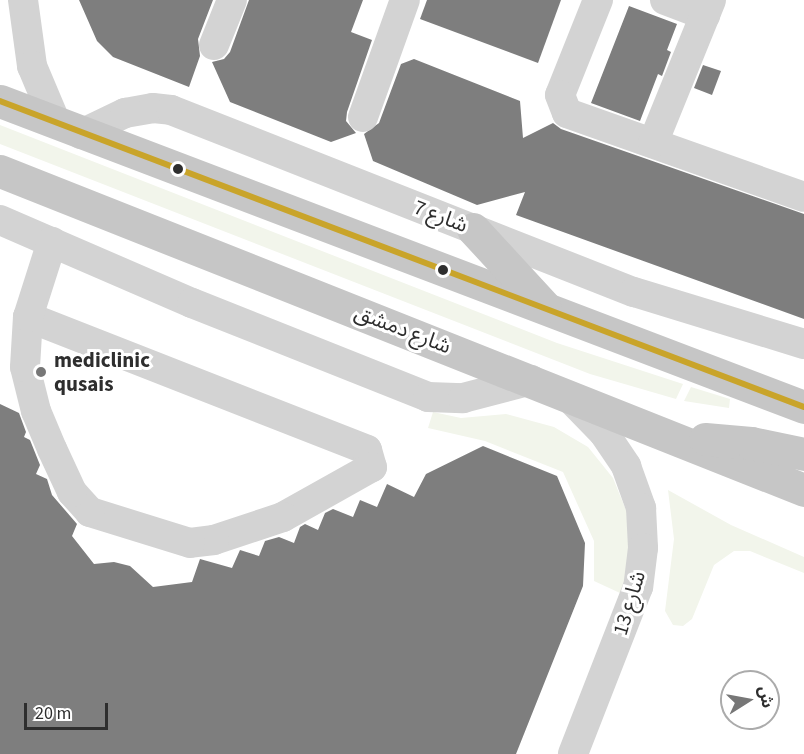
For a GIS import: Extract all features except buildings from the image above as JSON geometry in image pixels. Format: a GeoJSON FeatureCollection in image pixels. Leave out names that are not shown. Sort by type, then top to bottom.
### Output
{"type":"FeatureCollection","features":[{"type":"Feature","properties":{"kind":"main road"},"geometry":{"type":"LineString","coordinates":[[0,101],[804,407]]}},
{"type":"Feature","properties":{"kind":"main road","name":"شارع دمشق"},"geometry":{"type":"LineString","coordinates":[[0,171],[679,438],[804,490]]}},
{"type":"Feature","properties":{"kind":"main road"},"geometry":{"type":"LineString","coordinates":[[473,229],[547,310]]}},
{"type":"Feature","properties":{"kind":"main road"},"geometry":{"type":"LineString","coordinates":[[679,438],[751,443],[804,454]]}},
{"type":"Feature","properties":{"kind":"street"},"geometry":{"type":"LineString","coordinates":[[214,45],[232,0]]}},
{"type":"Feature","properties":{"kind":"street"},"geometry":{"type":"LineString","coordinates":[[363,117],[405,0]]}},
{"type":"Feature","properties":{"kind":"street"},"geometry":{"type":"LineString","coordinates":[[598,0],[560,95],[561,105],[567,113],[804,196]]}},
{"type":"Feature","properties":{"kind":"street"},"geometry":{"type":"LineString","coordinates":[[653,143],[708,8],[665,0]]}},
{"type":"Feature","properties":{"kind":"street"},"geometry":{"type":"LineString","coordinates":[[15,9],[32,66],[69,128]]}},
{"type":"Feature","properties":{"kind":"street","name":"شارع 7"},"geometry":{"type":"LineString","coordinates":[[69,128],[125,112],[153,108],[171,110],[646,296],[804,344]]}},
{"type":"Feature","properties":{"kind":"street"},"geometry":{"type":"LineString","coordinates":[[0,220],[192,303],[428,397],[463,398],[532,380]]}},
{"type":"Feature","properties":{"kind":"street"},"geometry":{"type":"LineString","coordinates":[[28,317],[367,450],[372,466],[284,517],[214,540],[190,543],[98,516],[72,492],[36,411],[25,367],[28,317],[52,242]]}},
{"type":"Feature","properties":{"kind":"street","name":"شارع 13"},"geometry":{"type":"LineString","coordinates":[[568,396],[609,441],[626,466],[641,508],[643,548],[639,577],[624,624],[573,754]]}},
{"type":"Feature","properties":{"kind":"shaded area"},"geometry":{"type":"Polygon","coordinates":[[[0,125],[557,343],[683,384],[676,399],[590,374],[0,144],[0,125]]]}},
{"type":"Feature","properties":{"kind":"shaded area"},"geometry":{"type":"Polygon","coordinates":[[[691,387],[730,399],[729,408],[684,401],[691,387]]]}},
{"type":"Feature","properties":{"kind":"shaded area"},"geometry":{"type":"Polygon","coordinates":[[[433,412],[461,418],[506,414],[554,427],[588,447],[613,478],[628,515],[631,535],[627,574],[620,593],[594,581],[594,541],[563,472],[485,441],[428,428],[433,412]]]}},
{"type":"Feature","properties":{"kind":"shaded area"},"geometry":{"type":"Polygon","coordinates":[[[668,490],[731,525],[804,557],[804,573],[750,551],[734,551],[714,565],[692,619],[683,626],[673,625],[665,611],[674,539],[668,490]]]}},
{"type":"Feature","properties":{"kind":"transit line"},"geometry":{"type":"LineString","coordinates":[[0,101],[804,407]]}},
{"type":"Feature","properties":{"kind":"place","name":"mediclinic qusais"},"geometry":{"type":"Point","coordinates":[41,372]}}]}
